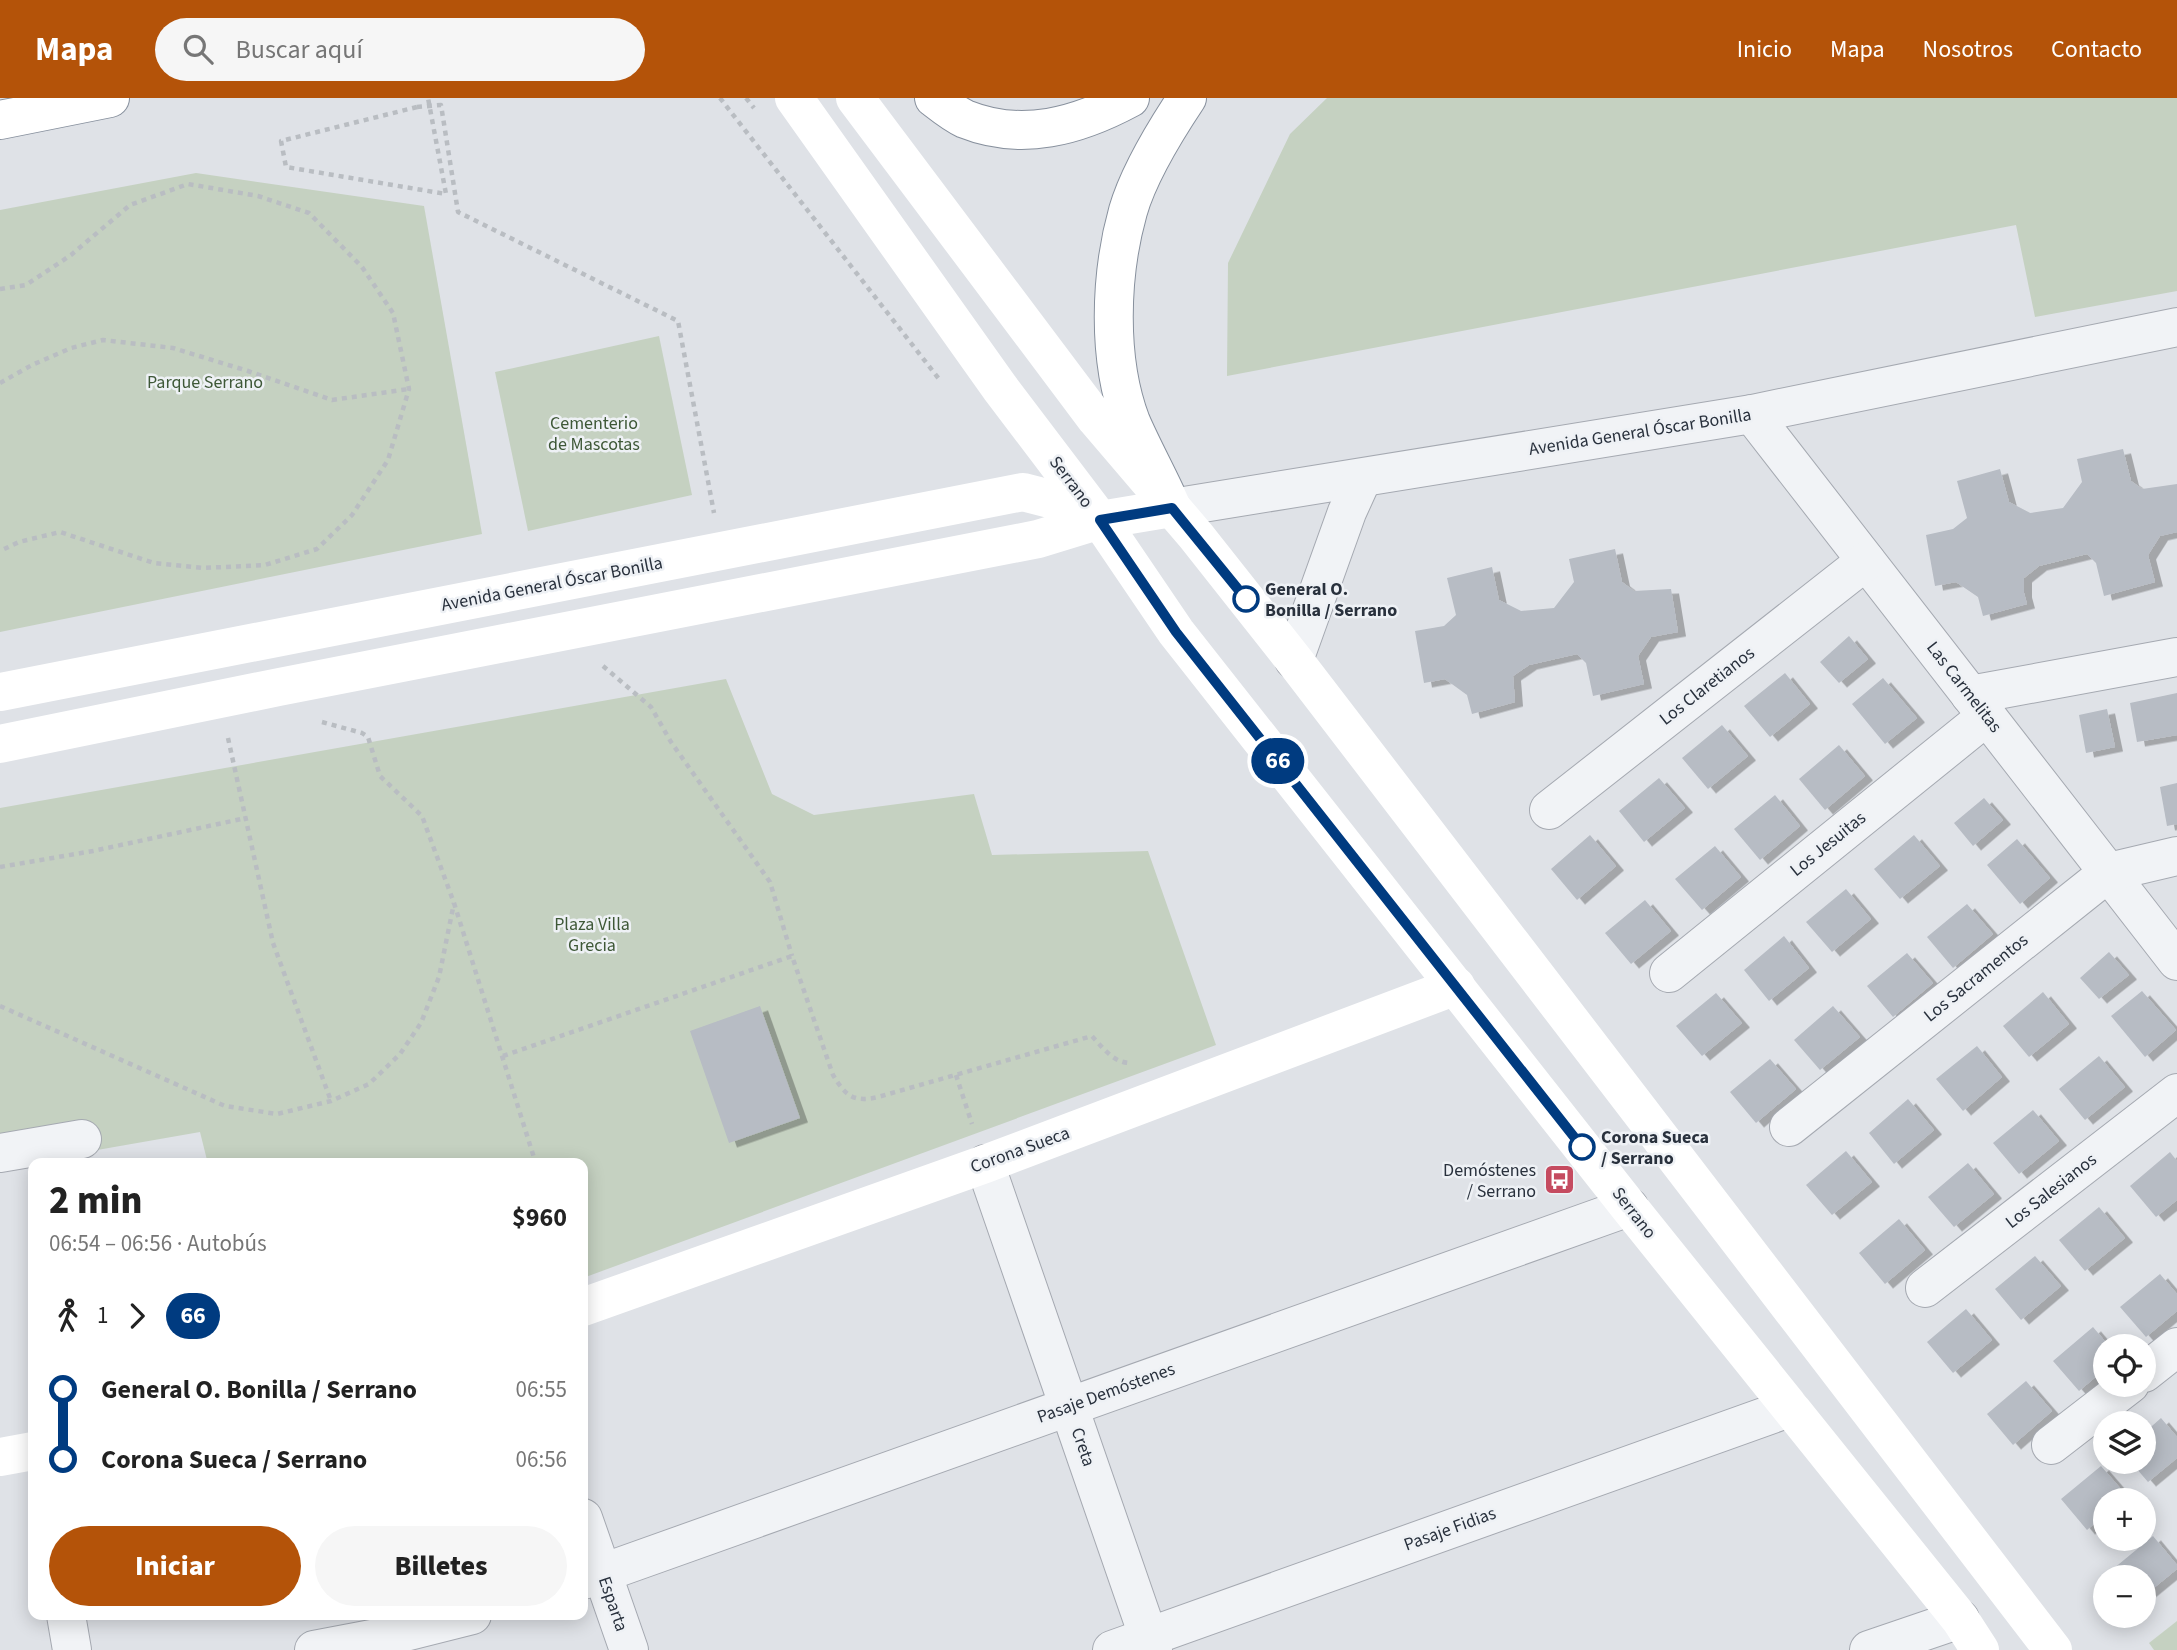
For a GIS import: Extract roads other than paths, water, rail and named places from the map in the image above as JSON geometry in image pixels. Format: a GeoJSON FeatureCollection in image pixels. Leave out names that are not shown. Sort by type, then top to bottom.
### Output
{"type":"FeatureCollection","features":[{"type":"Feature","properties":{"kind":"main road"},"geometry":{"type":"LineString","coordinates":[[0,120],[110,98]]}},
{"type":"Feature","properties":{"kind":"main road","name":"Serrano"},"geometry":{"type":"LineString","coordinates":[[794,98],[1000,388],[1100,520],[1176,632],[1970,1634]]}},
{"type":"Feature","properties":{"kind":"main road"},"geometry":{"type":"LineString","coordinates":[[855,98],[1096,419],[1172,508],[1294,660],[2053,1650]]}},
{"type":"Feature","properties":{"kind":"main road"},"geometry":{"type":"LineString","coordinates":[[934,98],[963,118],[1001,130],[1032,131],[1068,125],[1101,114],[1130,98]]}},
{"type":"Feature","properties":{"kind":"main road"},"geometry":{"type":"LineString","coordinates":[[1172,508],[1131,421],[1120,379],[1114,297],[1128,210],[1158,145],[1187,98]]}},
{"type":"Feature","properties":{"kind":"main road","name":"Avenida General Óscar Bonilla"},"geometry":{"type":"LineString","coordinates":[[0,692],[1023,492],[1054,500],[1100,520]]}},
{"type":"Feature","properties":{"kind":"main road","name":"Avenida General Óscar Bonilla"},"geometry":{"type":"LineString","coordinates":[[0,744],[1038,539],[1100,520],[1172,508]]}},
{"type":"Feature","properties":{"kind":"main road","name":"Corona Sueca"},"geometry":{"type":"LineString","coordinates":[[588,1305],[985,1164],[1455,986]]}},
{"type":"Feature","properties":{"kind":"main road"},"geometry":{"type":"LineString","coordinates":[[0,1457],[28,1452]]}},
{"type":"Feature","properties":{"kind":"street","name":"Avenida General Óscar Bonilla"},"geometry":{"type":"LineString","coordinates":[[1172,508],[1752,414],[2177,327]]}},
{"type":"Feature","properties":{"kind":"street","name":"Las Carmelitas"},"geometry":{"type":"LineString","coordinates":[[1752,414],[2177,961]]}},
{"type":"Feature","properties":{"kind":"street"},"geometry":{"type":"LineString","coordinates":[[1294,660],[1347,512],[1362,479]]}},
{"type":"Feature","properties":{"kind":"street","name":"Los Claretianos"},"geometry":{"type":"LineString","coordinates":[[1549,810],[1866,561]]}},
{"type":"Feature","properties":{"kind":"street","name":"Los Jesuitas"},"geometry":{"type":"LineString","coordinates":[[1669,973],[1979,706],[2177,657]]}},
{"type":"Feature","properties":{"kind":"street","name":"Los Sacramentos"},"geometry":{"type":"LineString","coordinates":[[1788,1127],[2109,872],[2177,856]]}},
{"type":"Feature","properties":{"kind":"street","name":"Los Salesianos"},"geometry":{"type":"LineString","coordinates":[[1925,1288],[2177,1093]]}},
{"type":"Feature","properties":{"kind":"street"},"geometry":{"type":"LineString","coordinates":[[0,1153],[82,1139]]}},
{"type":"Feature","properties":{"kind":"street","name":"Creta"},"geometry":{"type":"LineString","coordinates":[[985,1164],[1151,1643]]}},
{"type":"Feature","properties":{"kind":"street","name":"Pasaje Demóstenes"},"geometry":{"type":"LineString","coordinates":[[592,1576],[1629,1207]]}},
{"type":"Feature","properties":{"kind":"street"},"geometry":{"type":"LineString","coordinates":[[2156,1364],[2177,1347]]}},
{"type":"Feature","properties":{"kind":"street"},"geometry":{"type":"LineString","coordinates":[[2051,1445],[2113,1397]]}},
{"type":"Feature","properties":{"kind":"street","name":"Pasaje Fidias"},"geometry":{"type":"LineString","coordinates":[[1112,1650],[1151,1643],[1789,1408]]}},
{"type":"Feature","properties":{"kind":"street","name":"Esparta"},"geometry":{"type":"LineString","coordinates":[[588,1550],[592,1576],[629,1650]]}},
{"type":"Feature","properties":{"kind":"street"},"geometry":{"type":"LineString","coordinates":[[67,1620],[72,1650]]}},
{"type":"Feature","properties":{"kind":"street"},"geometry":{"type":"LineString","coordinates":[[314,1650],[393,1636],[453,1620]]}},
{"type":"Feature","properties":{"kind":"street"},"geometry":{"type":"LineString","coordinates":[[1869,1650],[1970,1634]]}},
{"type":"Feature","properties":{"kind":"place","name":"General O. Bonilla / Serrano"},"geometry":{"type":"Point","coordinates":[1246,599]}},
{"type":"Feature","properties":{"kind":"place","name":"Corona Sueca / Serrano"},"geometry":{"type":"Point","coordinates":[1582,1147]}},
{"type":"Feature","properties":{"kind":"place","name":"Demóstenes / Serrano"},"geometry":{"type":"Point","coordinates":[1559,1180]}},
{"type":"Feature","properties":{"kind":"park label","name":"Parque Serrano"},"geometry":{"type":"Point","coordinates":[205,382]}},
{"type":"Feature","properties":{"kind":"park label","name":"Cementerio de Mascotas"},"geometry":{"type":"Point","coordinates":[594,433]}},
{"type":"Feature","properties":{"kind":"park label","name":"Plaza Villa Grecia"},"geometry":{"type":"Point","coordinates":[592,934]}}]}
